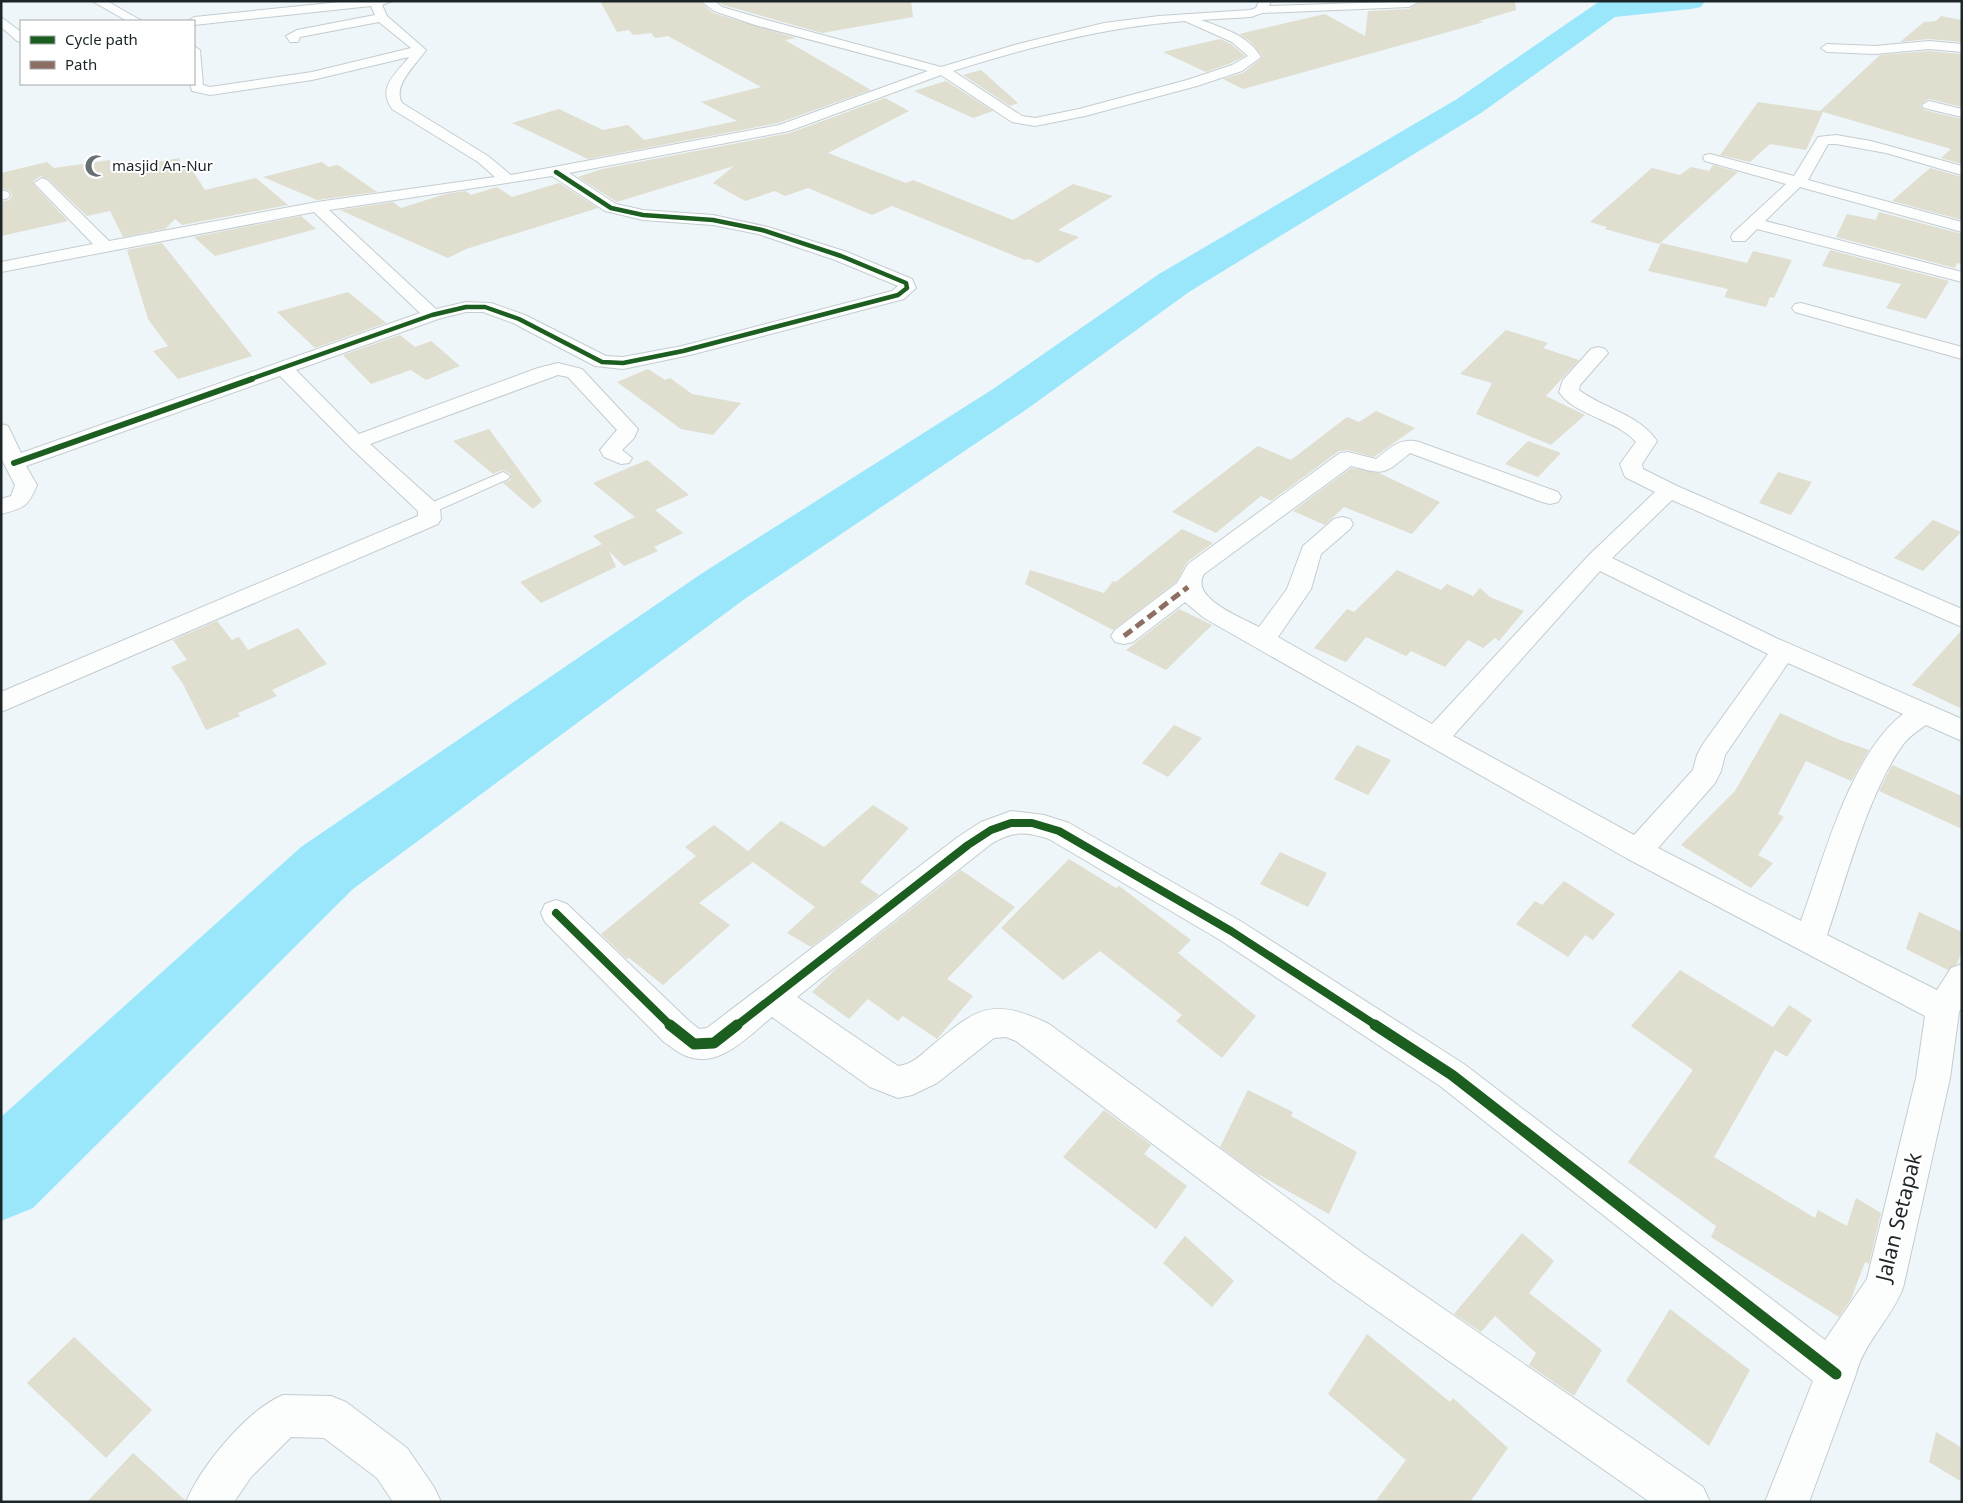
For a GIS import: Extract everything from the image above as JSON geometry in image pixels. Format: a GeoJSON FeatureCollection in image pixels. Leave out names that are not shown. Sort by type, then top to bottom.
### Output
{"type":"FeatureCollection","features":[{"type":"Feature","properties":{"kind":"street"},"geometry":{"type":"LineString","coordinates":[[98,1],[134,20]]}},
{"type":"Feature","properties":{"kind":"street"},"geometry":{"type":"LineString","coordinates":[[707,1],[718,9],[759,22],[943,70],[1017,119],[1035,122],[1080,114],[1192,83],[1237,68],[1255,57],[1253,51],[1243,45],[1186,18]]}},
{"type":"Feature","properties":{"kind":"street"},"geometry":{"type":"LineString","coordinates":[[1,267],[317,207],[556,172],[647,156],[784,128],[943,70],[1046,39],[1107,26],[1186,18],[1263,6],[1409,4],[1414,1]]}},
{"type":"Feature","properties":{"kind":"street"},"geometry":{"type":"LineString","coordinates":[[195,22],[379,2],[382,18],[420,50]]}},
{"type":"Feature","properties":{"kind":"street"},"geometry":{"type":"LineString","coordinates":[[294,38],[293,35],[382,18]]}},
{"type":"Feature","properties":{"kind":"street"},"geometry":{"type":"LineString","coordinates":[[1,21],[20,37]]}},
{"type":"Feature","properties":{"kind":"street"},"geometry":{"type":"LineString","coordinates":[[1,43],[20,38]]}},
{"type":"Feature","properties":{"kind":"street"},"geometry":{"type":"LineString","coordinates":[[1827,48],[1875,50],[1929,45],[1962,48]]}},
{"type":"Feature","properties":{"kind":"street"},"geometry":{"type":"LineString","coordinates":[[195,63],[197,88],[210,91],[312,76],[420,50]]}},
{"type":"Feature","properties":{"kind":"street"},"geometry":{"type":"LineString","coordinates":[[420,50],[392,88],[392,97],[397,106],[483,159],[508,180]]}},
{"type":"Feature","properties":{"kind":"street"},"geometry":{"type":"LineString","coordinates":[[1929,105],[1962,113]]}},
{"type":"Feature","properties":{"kind":"street"},"geometry":{"type":"LineString","coordinates":[[1739,237],[1797,182],[1821,142],[1826,140],[1874,147],[1962,171]]}},
{"type":"Feature","properties":{"kind":"street"},"geometry":{"type":"LineString","coordinates":[[1710,158],[1962,227]]}},
{"type":"Feature","properties":{"kind":"street"},"geometry":{"type":"LineString","coordinates":[[14,463],[432,315],[466,307],[485,307],[519,319],[602,362],[623,363],[683,352],[898,295],[907,288],[906,283],[841,256],[762,230],[713,220],[643,215],[611,208],[556,172]]}},
{"type":"Feature","properties":{"kind":"street"},"geometry":{"type":"LineString","coordinates":[[42,183],[105,247]]}},
{"type":"Feature","properties":{"kind":"street"},"geometry":{"type":"LineString","coordinates":[[317,207],[432,315]]}},
{"type":"Feature","properties":{"kind":"street"},"geometry":{"type":"LineString","coordinates":[[1754,223],[1962,277]]}},
{"type":"Feature","properties":{"kind":"street"},"geometry":{"type":"LineString","coordinates":[[1801,308],[1962,353]]}},
{"type":"Feature","properties":{"kind":"street"},"geometry":{"type":"LineString","coordinates":[[1598,353],[1570,384],[1569,392],[1578,400],[1624,422],[1641,433],[1647,442],[1631,464],[1634,472],[1669,491],[1962,619]]}},
{"type":"Feature","properties":{"kind":"street"},"geometry":{"type":"LineString","coordinates":[[1,703],[145,640],[426,523],[430,518],[429,509],[356,442],[282,368]]}},
{"type":"Feature","properties":{"kind":"street"},"geometry":{"type":"LineString","coordinates":[[356,442],[545,372],[558,370],[575,372],[628,429],[627,434],[611,450],[611,453],[621,458]]}},
{"type":"Feature","properties":{"kind":"street"},"geometry":{"type":"LineString","coordinates":[[1,430],[14,463],[26,485],[20,500],[1,507]]}},
{"type":"Feature","properties":{"kind":"street"},"geometry":{"type":"LineString","coordinates":[[1550,497],[1412,446],[1404,447],[1380,466],[1348,458],[1196,569],[1190,576],[1188,588],[1191,594],[1207,610],[1638,851],[1809,940],[1956,990]]}},
{"type":"Feature","properties":{"kind":"street"},"geometry":{"type":"LineString","coordinates":[[1435,739],[1597,560],[1669,491]]}},
{"type":"Feature","properties":{"kind":"street"},"geometry":{"type":"LineString","coordinates":[[1263,640],[1301,584],[1306,573],[1308,556],[1311,551],[1342,524]]}},
{"type":"Feature","properties":{"kind":"street"},"geometry":{"type":"LineString","coordinates":[[1597,560],[1782,651],[1924,712],[1962,731]]}},
{"type":"Feature","properties":{"kind":"street"},"geometry":{"type":"LineString","coordinates":[[1124,636],[1188,588]]}},
{"type":"Feature","properties":{"kind":"street"},"geometry":{"type":"LineString","coordinates":[[1638,851],[1705,776],[1711,751],[1720,742],[1782,651]]}},
{"type":"Feature","properties":{"kind":"street"},"geometry":{"type":"LineString","coordinates":[[1809,940],[1856,812],[1880,758],[1896,733],[1924,712]]}},
{"type":"Feature","properties":{"kind":"street"},"geometry":{"type":"LineString","coordinates":[[556,913],[676,1031],[694,1044],[714,1043],[968,845],[996,826],[1033,822],[1059,830],[1231,931],[1452,1075],[1836,1374]]}},
{"type":"Feature","properties":{"kind":"street","name":"Jalan Setapak"},"geometry":{"type":"LineString","coordinates":[[1787,1502],[1836,1374],[1842,1348],[1884,1288],[1933,1078],[1956,990]]}},
{"type":"Feature","properties":{"kind":"street"},"geometry":{"type":"LineString","coordinates":[[772,998],[882,1076],[898,1082],[915,1079],[978,1030],[998,1022],[1018,1026],[1037,1035],[1350,1268],[1688,1502]]}},
{"type":"Feature","properties":{"kind":"street"},"geometry":{"type":"LineString","coordinates":[[208,1502],[236,1462],[283,1416],[332,1417],[392,1463],[419,1502]]}},
{"type":"Feature","properties":{"kind":"lane"},"geometry":{"type":"LineString","coordinates":[[429,509],[503,476]]}},
{"type":"Feature","properties":{"kind":"building"},"geometry":{"type":"Polygon","coordinates":[[[600,1],[699,1],[713,13],[796,38],[785,40],[871,90],[778,123],[588,159],[512,123],[559,109],[603,130],[628,125],[644,140],[737,121],[701,102],[761,87],[668,36],[655,38],[651,33],[633,35],[629,30],[617,32],[600,1]]]}},
{"type":"Feature","properties":{"kind":"building"},"geometry":{"type":"Polygon","coordinates":[[[718,1],[911,1],[913,17],[822,33],[723,5],[718,1]]]}},
{"type":"Feature","properties":{"kind":"building"},"geometry":{"type":"Polygon","coordinates":[[[1422,1],[1515,1],[1516,10],[1479,21],[1484,22],[1243,89],[1223,79],[1243,73],[1263,57],[1251,42],[1239,34],[1325,14],[1365,36],[1368,11],[1409,9],[1422,1]]]}},
{"type":"Feature","properties":{"kind":"building"},"geometry":{"type":"Polygon","coordinates":[[[1941,16],[1962,20],[1962,42],[1929,39],[1900,42],[1924,22],[1936,21],[1941,16]]]}},
{"type":"Feature","properties":{"kind":"building"},"geometry":{"type":"Polygon","coordinates":[[[1220,39],[1231,44],[1245,56],[1206,72],[1163,52],[1220,39]]]}},
{"type":"Feature","properties":{"kind":"building"},"geometry":{"type":"Polygon","coordinates":[[[1929,51],[1962,54],[1962,107],[1929,99],[1920,105],[1924,110],[1962,119],[1962,164],[1941,158],[1951,149],[1823,112],[1806,150],[1770,144],[1750,162],[1720,155],[1758,102],[1820,111],[1880,55],[1929,51]]]}},
{"type":"Feature","properties":{"kind":"building"},"geometry":{"type":"Polygon","coordinates":[[[981,70],[1018,103],[1010,106],[963,75],[981,70]]]}},
{"type":"Feature","properties":{"kind":"building"},"geometry":{"type":"Polygon","coordinates":[[[946,81],[993,111],[973,118],[914,91],[946,81]]]}},
{"type":"Feature","properties":{"kind":"building"},"geometry":{"type":"Polygon","coordinates":[[[885,98],[909,111],[828,153],[906,183],[913,180],[1013,220],[1073,184],[1113,196],[1058,230],[1079,237],[1038,263],[1029,259],[1025,260],[892,206],[872,215],[808,188],[785,196],[775,191],[745,201],[713,183],[734,166],[617,202],[578,177],[602,169],[790,133],[885,98]]]}},
{"type":"Feature","properties":{"kind":"building"},"geometry":{"type":"Polygon","coordinates":[[[179,158],[183,169],[190,167],[205,190],[256,178],[288,205],[182,225],[175,219],[165,229],[123,237],[110,211],[87,216],[48,179],[41,176],[33,181],[33,184],[68,221],[1,236],[1,202],[9,200],[12,196],[10,191],[1,188],[1,173],[47,162],[54,168],[110,160],[110,171],[179,158]]]}},
{"type":"Feature","properties":{"kind":"building"},"geometry":{"type":"Polygon","coordinates":[[[322,162],[328,167],[338,165],[377,192],[317,200],[263,177],[322,162]]]}},
{"type":"Feature","properties":{"kind":"building"},"geometry":{"type":"Polygon","coordinates":[[[1713,165],[1738,172],[1659,244],[1605,229],[1607,227],[1590,222],[1652,168],[1680,175],[1691,167],[1709,171],[1713,165]]]}},
{"type":"Feature","properties":{"kind":"building"},"geometry":{"type":"Polygon","coordinates":[[[1930,168],[1962,177],[1962,220],[1892,201],[1930,168]]]}},
{"type":"Feature","properties":{"kind":"building"},"geometry":{"type":"Polygon","coordinates":[[[559,183],[598,208],[466,249],[448,258],[340,210],[393,202],[401,208],[445,194],[466,191],[471,195],[497,187],[512,197],[559,183]]]}},
{"type":"Feature","properties":{"kind":"building"},"geometry":{"type":"Polygon","coordinates":[[[1879,212],[1962,234],[1962,264],[1957,263],[1955,268],[1836,237],[1847,214],[1876,220],[1879,212]]]}},
{"type":"Feature","properties":{"kind":"building"},"geometry":{"type":"Polygon","coordinates":[[[301,216],[316,229],[215,256],[194,237],[301,216]]]}},
{"type":"Feature","properties":{"kind":"building"},"geometry":{"type":"Polygon","coordinates":[[[162,243],[252,356],[178,379],[153,351],[168,346],[148,319],[127,250],[162,243]]]}},
{"type":"Feature","properties":{"kind":"building"},"geometry":{"type":"Polygon","coordinates":[[[1661,243],[1747,263],[1753,251],[1792,260],[1774,298],[1770,297],[1766,307],[1724,297],[1728,289],[1648,271],[1661,243]]]}},
{"type":"Feature","properties":{"kind":"building"},"geometry":{"type":"Polygon","coordinates":[[[1830,250],[1949,281],[1926,319],[1886,308],[1901,284],[1822,266],[1830,250]]]}},
{"type":"Feature","properties":{"kind":"building"},"geometry":{"type":"Polygon","coordinates":[[[348,292],[386,323],[315,348],[277,312],[348,292]]]}},
{"type":"Feature","properties":{"kind":"building"},"geometry":{"type":"Polygon","coordinates":[[[1506,330],[1548,343],[1543,348],[1579,360],[1546,396],[1585,415],[1551,445],[1476,414],[1492,383],[1460,374],[1506,330]]]}},
{"type":"Feature","properties":{"kind":"building"},"geometry":{"type":"Polygon","coordinates":[[[400,335],[415,347],[431,341],[460,366],[426,380],[411,370],[371,384],[343,355],[400,335]]]}},
{"type":"Feature","properties":{"kind":"building"},"geometry":{"type":"Polygon","coordinates":[[[648,369],[665,380],[670,378],[692,394],[741,403],[713,435],[681,429],[617,382],[648,369]]]}},
{"type":"Feature","properties":{"kind":"building"},"geometry":{"type":"Polygon","coordinates":[[[1376,411],[1415,428],[1374,457],[1348,450],[1339,451],[1271,501],[1261,496],[1216,533],[1172,512],[1258,446],[1291,460],[1347,417],[1359,422],[1376,411]]]}},
{"type":"Feature","properties":{"kind":"building"},"geometry":{"type":"Polygon","coordinates":[[[489,429],[542,501],[533,509],[503,483],[510,480],[511,474],[502,470],[493,474],[453,441],[489,429]]]}},
{"type":"Feature","properties":{"kind":"building"},"geometry":{"type":"Polygon","coordinates":[[[1528,441],[1561,453],[1538,477],[1505,464],[1528,441]]]}},
{"type":"Feature","properties":{"kind":"building"},"geometry":{"type":"Polygon","coordinates":[[[647,460],[689,495],[655,510],[683,533],[654,547],[658,551],[624,566],[609,551],[616,567],[541,603],[520,582],[602,544],[593,536],[635,517],[593,483],[647,460]]]}},
{"type":"Feature","properties":{"kind":"building"},"geometry":{"type":"Polygon","coordinates":[[[1351,468],[1379,473],[1440,502],[1412,534],[1344,507],[1325,525],[1293,511],[1351,468]]]}},
{"type":"Feature","properties":{"kind":"building"},"geometry":{"type":"Polygon","coordinates":[[[1778,472],[1812,482],[1791,515],[1759,503],[1778,472]]]}},
{"type":"Feature","properties":{"kind":"building"},"geometry":{"type":"Polygon","coordinates":[[[1933,520],[1961,532],[1923,571],[1894,558],[1933,520]]]}},
{"type":"Feature","properties":{"kind":"building"},"geometry":{"type":"Polygon","coordinates":[[[1182,529],[1213,543],[1187,562],[1176,582],[1113,630],[1025,584],[1030,570],[1104,593],[1113,581],[1116,582],[1182,529]]]}},
{"type":"Feature","properties":{"kind":"building"},"geometry":{"type":"Polygon","coordinates":[[[1397,570],[1441,590],[1447,584],[1473,596],[1480,588],[1490,597],[1524,611],[1499,641],[1495,638],[1483,648],[1468,640],[1445,667],[1411,651],[1406,656],[1366,637],[1346,662],[1314,648],[1347,609],[1354,612],[1397,570]]]}},
{"type":"Feature","properties":{"kind":"building"},"geometry":{"type":"Polygon","coordinates":[[[1179,609],[1212,625],[1166,670],[1126,650],[1179,609]]]}},
{"type":"Feature","properties":{"kind":"building"},"geometry":{"type":"Polygon","coordinates":[[[217,621],[232,640],[239,637],[248,650],[298,628],[327,664],[272,690],[277,696],[238,713],[240,716],[206,730],[183,684],[171,667],[187,660],[173,640],[217,621]]]}},
{"type":"Feature","properties":{"kind":"building"},"geometry":{"type":"Polygon","coordinates":[[[1962,630],[1962,709],[1912,685],[1962,630]]]}},
{"type":"Feature","properties":{"kind":"building"},"geometry":{"type":"Polygon","coordinates":[[[1780,713],[1840,740],[1869,750],[1851,781],[1806,761],[1778,814],[1784,817],[1758,855],[1773,863],[1751,888],[1681,845],[1735,791],[1780,713]]]}},
{"type":"Feature","properties":{"kind":"building"},"geometry":{"type":"Polygon","coordinates":[[[1174,725],[1202,738],[1168,777],[1142,763],[1174,725]]]}},
{"type":"Feature","properties":{"kind":"building"},"geometry":{"type":"Polygon","coordinates":[[[1357,745],[1391,760],[1368,795],[1334,779],[1357,745]]]}},
{"type":"Feature","properties":{"kind":"building"},"geometry":{"type":"Polygon","coordinates":[[[1892,765],[1962,796],[1962,829],[1879,791],[1892,765]]]}},
{"type":"Feature","properties":{"kind":"building"},"geometry":{"type":"Polygon","coordinates":[[[873,805],[909,828],[860,882],[879,895],[811,947],[787,933],[815,907],[753,862],[699,903],[730,925],[663,985],[629,958],[627,959],[601,934],[696,856],[685,847],[714,825],[748,851],[781,821],[824,847],[873,805]]]}},
{"type":"Feature","properties":{"kind":"building"},"geometry":{"type":"Polygon","coordinates":[[[1280,852],[1327,873],[1308,907],[1260,884],[1280,852]]]}},
{"type":"Feature","properties":{"kind":"building"},"geometry":{"type":"Polygon","coordinates":[[[1069,859],[1116,888],[1119,886],[1191,940],[1178,953],[1256,1016],[1222,1058],[1176,1021],[1182,1015],[1100,951],[1063,980],[1001,928],[1069,859]]]}},
{"type":"Feature","properties":{"kind":"building"},"geometry":{"type":"Polygon","coordinates":[[[961,870],[1015,907],[947,979],[973,996],[937,1039],[903,1016],[898,1021],[868,999],[849,1019],[812,992],[838,967],[961,870]]]}},
{"type":"Feature","properties":{"kind":"building"},"geometry":{"type":"Polygon","coordinates":[[[1564,881],[1615,914],[1593,940],[1585,935],[1568,957],[1516,924],[1535,901],[1542,905],[1564,881]]]}},
{"type":"Feature","properties":{"kind":"building"},"geometry":{"type":"Polygon","coordinates":[[[1919,912],[1962,932],[1962,950],[1957,964],[1948,970],[1906,949],[1919,912]]]}},
{"type":"Feature","properties":{"kind":"building"},"geometry":{"type":"Polygon","coordinates":[[[1680,970],[1773,1027],[1789,1005],[1812,1020],[1787,1057],[1775,1050],[1714,1157],[1815,1218],[1818,1210],[1847,1226],[1856,1198],[1881,1213],[1869,1264],[1865,1262],[1851,1299],[1839,1317],[1711,1237],[1716,1226],[1628,1162],[1693,1070],[1631,1026],[1680,970]]]}},
{"type":"Feature","properties":{"kind":"building"},"geometry":{"type":"Polygon","coordinates":[[[1248,1090],[1293,1112],[1291,1116],[1357,1152],[1329,1214],[1254,1172],[1220,1147],[1248,1090]]]}},
{"type":"Feature","properties":{"kind":"building"},"geometry":{"type":"Polygon","coordinates":[[[1104,1110],[1151,1145],[1144,1154],[1187,1186],[1156,1229],[1063,1157],[1104,1110]]]}},
{"type":"Feature","properties":{"kind":"building"},"geometry":{"type":"Polygon","coordinates":[[[1522,1233],[1554,1261],[1529,1293],[1602,1350],[1574,1396],[1529,1365],[1536,1353],[1495,1316],[1481,1332],[1454,1314],[1522,1233]]]}},
{"type":"Feature","properties":{"kind":"building"},"geometry":{"type":"Polygon","coordinates":[[[1185,1236],[1234,1281],[1212,1307],[1163,1263],[1185,1236]]]}},
{"type":"Feature","properties":{"kind":"building"},"geometry":{"type":"Polygon","coordinates":[[[1670,1309],[1750,1370],[1709,1446],[1626,1381],[1670,1309]]]}},
{"type":"Feature","properties":{"kind":"building"},"geometry":{"type":"Polygon","coordinates":[[[1367,1334],[1450,1402],[1453,1398],[1508,1448],[1470,1502],[1375,1502],[1406,1460],[1328,1394],[1367,1334]]]}},
{"type":"Feature","properties":{"kind":"building"},"geometry":{"type":"Polygon","coordinates":[[[74,1337],[152,1410],[106,1458],[27,1383],[74,1337]]]}},
{"type":"Feature","properties":{"kind":"building"},"geometry":{"type":"Polygon","coordinates":[[[1936,1432],[1962,1448],[1962,1482],[1929,1462],[1936,1432]]]}},
{"type":"Feature","properties":{"kind":"building"},"geometry":{"type":"Polygon","coordinates":[[[133,1453],[185,1500],[184,1502],[87,1502],[133,1453]]]}},
{"type":"Feature","properties":{"kind":"waterway"},"geometry":{"type":"LineString","coordinates":[[1,1177],[327,868],[725,585],[1010,399],[1174,283],[1469,106],[1607,9],[1691,1]]}},
{"type":"Feature","properties":{"kind":"marked path"},"geometry":{"type":"LineString","coordinates":[[1124,636],[1188,587]]}},
{"type":"Feature","properties":{"kind":"cycle path"},"geometry":{"type":"LineString","coordinates":[[14,463],[432,315],[466,307],[485,307],[519,319],[602,362],[623,363],[683,351],[898,295],[907,288],[906,283],[841,256],[762,230],[713,220],[643,215],[611,208],[556,172]]}},
{"type":"Feature","properties":{"kind":"cycle path"},"geometry":{"type":"LineString","coordinates":[[556,913],[676,1031],[694,1044],[714,1043],[980,836],[1001,825],[1021,822],[1032,823],[1059,831],[1231,931],[1452,1075],[1836,1374]]}},
{"type":"Feature","properties":{"kind":"place","name":"masjid An-Nur"},"geometry":{"type":"Point","coordinates":[96,166]}}]}
